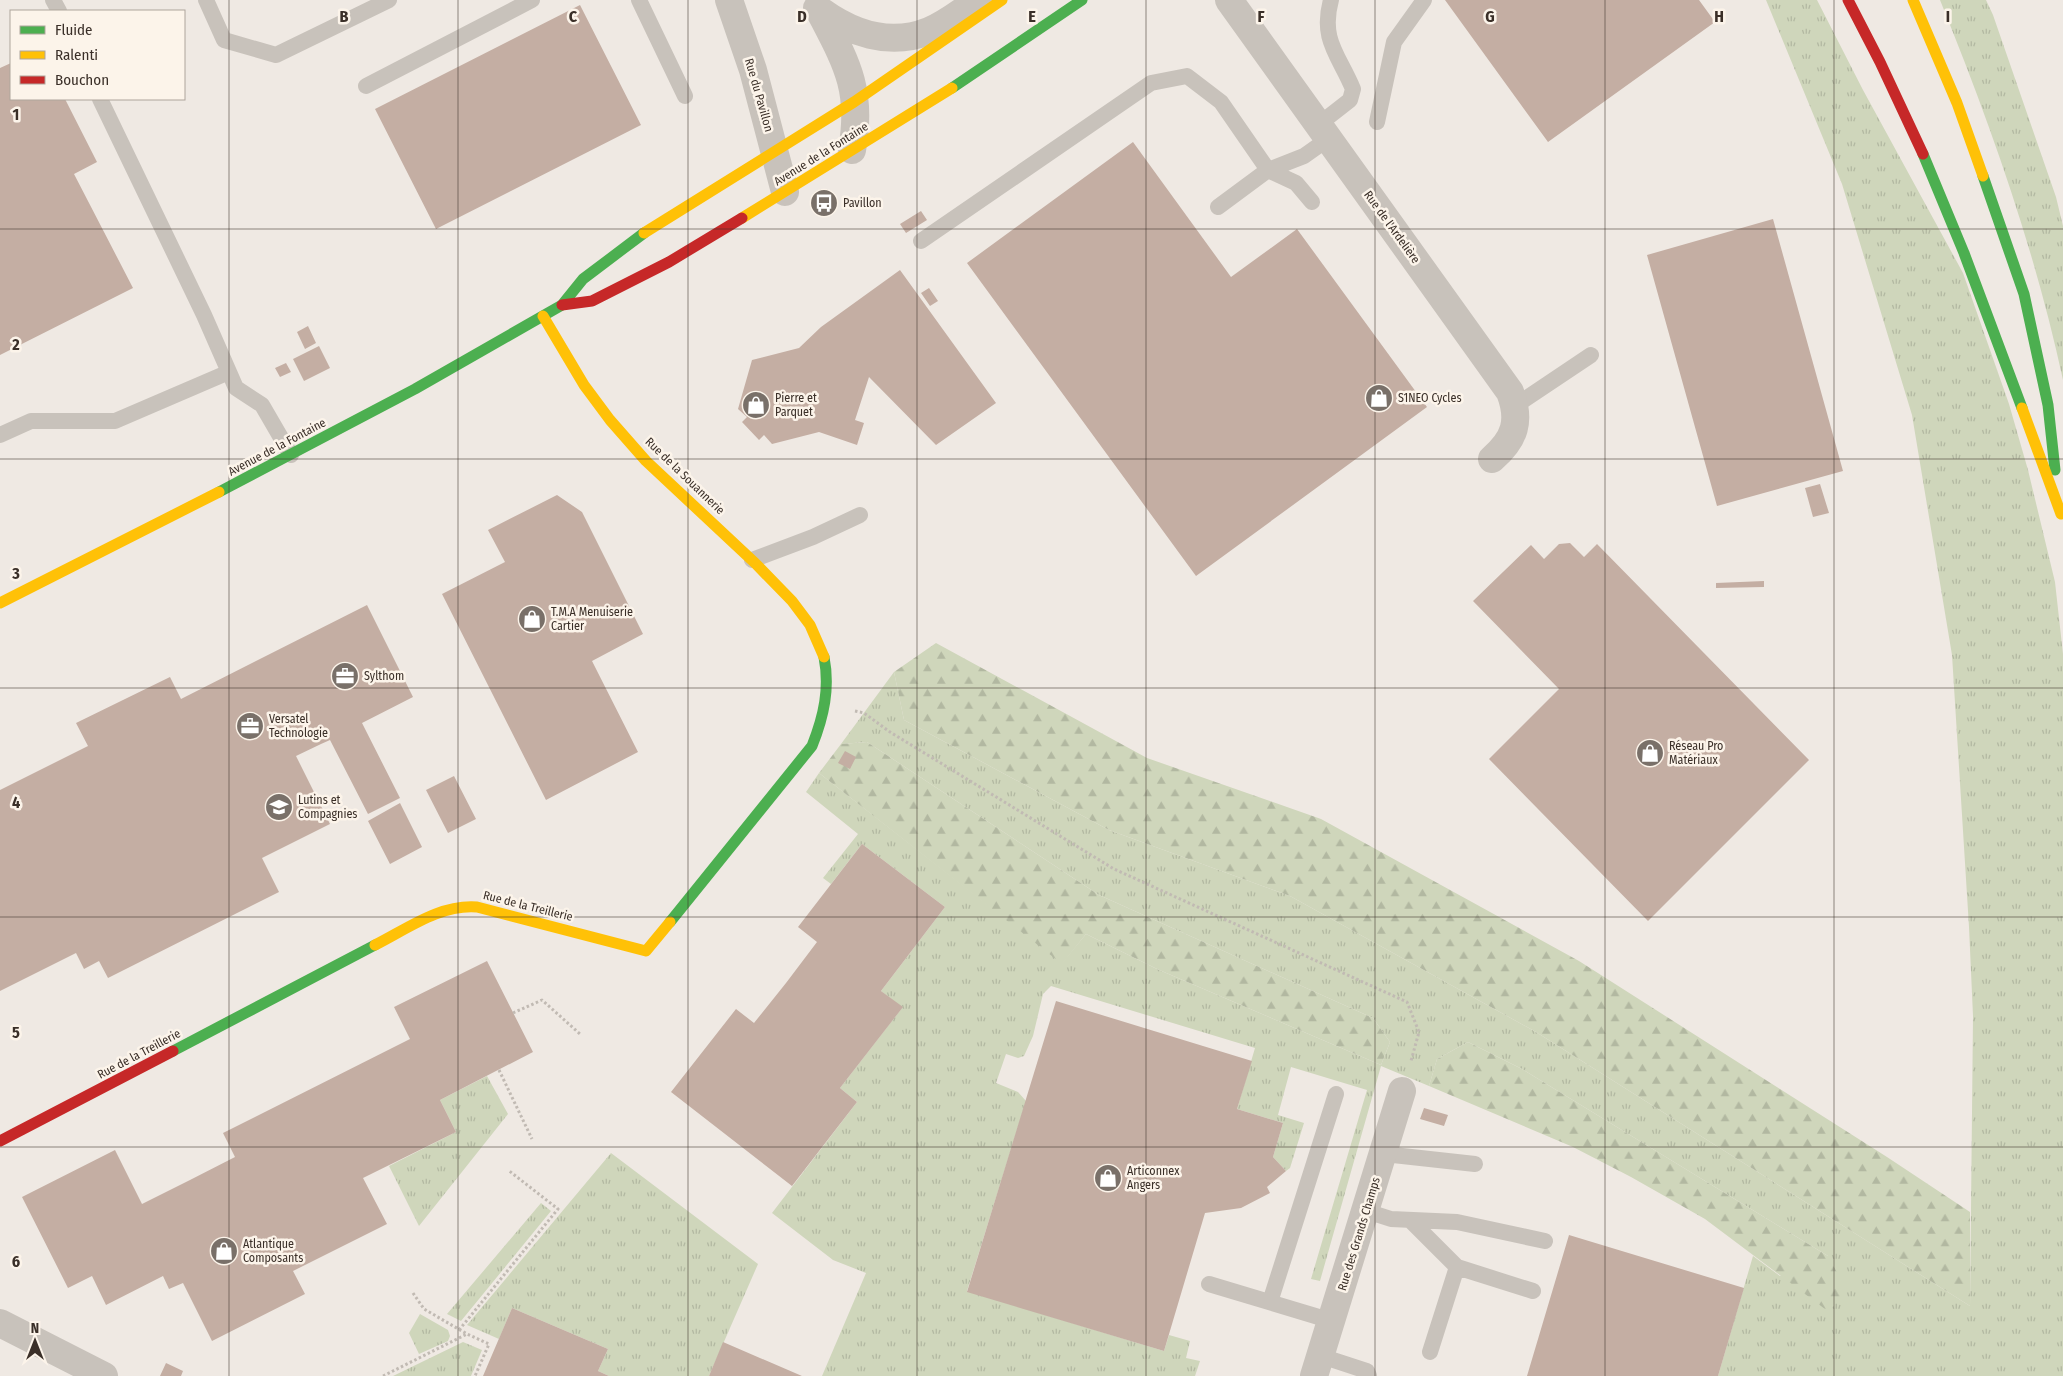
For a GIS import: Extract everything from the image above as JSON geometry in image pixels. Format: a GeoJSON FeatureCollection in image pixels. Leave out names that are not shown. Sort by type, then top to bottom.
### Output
{"type":"FeatureCollection","features":[{"type":"Feature","properties":{"kind":"street","name":"Rue du Pavillon"},"geometry":{"type":"LineString","coordinates":[[729,0],[753,70],[785,192]]}},
{"type":"Feature","properties":{"kind":"street"},"geometry":{"type":"LineString","coordinates":[[814,4],[834,20],[852,30],[872,36],[892,38],[912,36],[931,31],[978,0]]}},
{"type":"Feature","properties":{"kind":"street","name":"Avenue de la Fontaine"},"geometry":{"type":"LineString","coordinates":[[0,603],[291,456],[562,305],[583,279],[649,229],[854,102],[1002,0]]}},
{"type":"Feature","properties":{"kind":"street","name":"Avenue de la Fontaine"},"geometry":{"type":"LineString","coordinates":[[562,305],[592,301],[660,266],[934,100],[1082,0]]}},
{"type":"Feature","properties":{"kind":"street","name":"Rue de l'Ardelière"},"geometry":{"type":"LineString","coordinates":[[1229,0],[1510,392],[1515,406],[1516,421],[1513,434],[1505,446],[1492,459]]}},
{"type":"Feature","properties":{"kind":"street"},"geometry":{"type":"LineString","coordinates":[[1848,0],[1875,50],[1959,239],[2063,526]]}},
{"type":"Feature","properties":{"kind":"street"},"geometry":{"type":"LineString","coordinates":[[1913,0],[1957,103],[2024,294],[2048,405],[2060,514]]}},
{"type":"Feature","properties":{"kind":"street"},"geometry":{"type":"LineString","coordinates":[[814,4],[844,58],[850,74],[854,102],[852,150]]}},
{"type":"Feature","properties":{"kind":"street","name":"Rue de la Souannerie"},"geometry":{"type":"LineString","coordinates":[[543,316],[581,380],[602,409],[646,460],[752,560],[802,612],[821,645]]}},
{"type":"Feature","properties":{"kind":"street","name":"Rue de la Treillerie"},"geometry":{"type":"LineString","coordinates":[[0,1141],[437,913],[450,908],[464,906],[491,910],[646,951],[812,746],[822,724],[827,701],[826,664],[821,645]]}},
{"type":"Feature","properties":{"kind":"street","name":"Rue des Grands Champs"},"geometry":{"type":"LineString","coordinates":[[1318,1366],[1406,1079]]}},
{"type":"Feature","properties":{"kind":"street"},"geometry":{"type":"LineString","coordinates":[[0,1324],[104,1376]]}},
{"type":"Feature","properties":{"kind":"lane"},"geometry":{"type":"LineString","coordinates":[[206,0],[224,40],[276,55],[389,0]]}},
{"type":"Feature","properties":{"kind":"lane"},"geometry":{"type":"LineString","coordinates":[[366,86],[532,0]]}},
{"type":"Feature","properties":{"kind":"lane"},"geometry":{"type":"LineString","coordinates":[[639,0],[685,96]]}},
{"type":"Feature","properties":{"kind":"lane"},"geometry":{"type":"LineString","coordinates":[[1218,207],[1268,170],[1304,156],[1350,100],[1353,89],[1335,55],[1330,40],[1328,24],[1332,0]]}},
{"type":"Feature","properties":{"kind":"lane"},"geometry":{"type":"LineString","coordinates":[[1377,122],[1394,42],[1424,0]]}},
{"type":"Feature","properties":{"kind":"lane"},"geometry":{"type":"LineString","coordinates":[[921,241],[1150,83],[1187,76],[1221,102],[1268,170],[1296,183],[1312,202]]}},
{"type":"Feature","properties":{"kind":"lane"},"geometry":{"type":"LineString","coordinates":[[100,100],[204,315],[236,388],[262,405],[291,456]]}},
{"type":"Feature","properties":{"kind":"lane"},"geometry":{"type":"LineString","coordinates":[[1515,406],[1591,355]]}},
{"type":"Feature","properties":{"kind":"lane"},"geometry":{"type":"LineString","coordinates":[[0,435],[31,421],[115,421],[229,372]]}},
{"type":"Feature","properties":{"kind":"lane"},"geometry":{"type":"LineString","coordinates":[[752,560],[813,537],[860,515]]}},
{"type":"Feature","properties":{"kind":"lane"},"geometry":{"type":"LineString","coordinates":[[1270,1302],[1336,1094]]}},
{"type":"Feature","properties":{"kind":"lane"},"geometry":{"type":"LineString","coordinates":[[1384,1154],[1475,1164]]}},
{"type":"Feature","properties":{"kind":"lane"},"geometry":{"type":"LineString","coordinates":[[1366,1211],[1390,1219],[1457,1222],[1545,1241]]}},
{"type":"Feature","properties":{"kind":"lane"},"geometry":{"type":"LineString","coordinates":[[1410,1220],[1457,1267],[1533,1291]]}},
{"type":"Feature","properties":{"kind":"lane"},"geometry":{"type":"LineString","coordinates":[[1430,1352],[1457,1267]]}},
{"type":"Feature","properties":{"kind":"lane"},"geometry":{"type":"LineString","coordinates":[[1209,1284],[1332,1321]]}},
{"type":"Feature","properties":{"kind":"lane"},"geometry":{"type":"LineString","coordinates":[[1318,1366],[1367,1372],[1370,1376]]}},
{"type":"Feature","properties":{"kind":"path"},"geometry":{"type":"LineString","coordinates":[[848,710],[864,713],[890,732],[1114,869],[1407,1002],[1419,1032],[1406,1079]]}},
{"type":"Feature","properties":{"kind":"path"},"geometry":{"type":"LineString","coordinates":[[513,1013],[542,1000],[580,1034]]}},
{"type":"Feature","properties":{"kind":"path"},"geometry":{"type":"LineString","coordinates":[[499,1070],[532,1138]]}},
{"type":"Feature","properties":{"kind":"path"},"geometry":{"type":"LineString","coordinates":[[459,1330],[558,1209],[508,1170]]}},
{"type":"Feature","properties":{"kind":"path"},"geometry":{"type":"LineString","coordinates":[[413,1293],[424,1309],[459,1330],[489,1344],[475,1376]]}},
{"type":"Feature","properties":{"kind":"path"},"geometry":{"type":"LineString","coordinates":[[383,1376],[467,1334]]}},
{"type":"Feature","properties":{"kind":"green space"},"geometry":{"type":"Polygon","coordinates":[[[1766,0],[1817,0],[1863,90],[1963,273],[2009,404],[2028,470],[2055,582],[2063,654],[2063,1376],[1718,1376],[1753,1256],[1780,1276],[1828,1256],[1522,1069],[1468,1042],[1437,1059],[1429,1086],[1381,1066],[1320,1281],[1311,1279],[1367,1090],[1291,1067],[1278,1115],[1304,1123],[1290,1168],[1286,1171],[1273,1157],[1283,1123],[1237,1109],[1255,1048],[1051,986],[1043,994],[1033,1036],[1024,1056],[1018,1058],[1006,1054],[996,1083],[1018,1092],[1026,1101],[967,1291],[1164,1351],[1169,1335],[1190,1341],[1186,1358],[1200,1361],[1195,1376],[822,1376],[866,1273],[833,1260],[772,1213],[857,1102],[840,1088],[902,1008],[881,991],[945,907],[862,844],[831,884],[823,878],[858,834],[806,792],[819,773],[1062,963],[1086,934],[1157,969],[1381,1065],[1390,1042],[1373,1018],[1099,895],[867,742],[841,744],[894,672],[904,720],[1109,830],[1290,896],[1536,1032],[1970,1306],[1973,1016],[1952,655],[1912,415],[1842,184],[1766,0]]]}},
{"type":"Feature","properties":{"kind":"green space"},"geometry":{"type":"Polygon","coordinates":[[[1940,0],[1986,0],[1993,15],[2056,197],[2063,226],[2063,380],[2039,283],[2010,187],[1940,0]]]}},
{"type":"Feature","properties":{"kind":"green space"},"geometry":{"type":"Polygon","coordinates":[[[936,643],[1147,758],[1321,819],[1579,961],[1887,1157],[1970,1212],[1970,1306],[1536,1032],[1290,896],[1109,830],[904,720],[894,672],[936,643]]]}},
{"type":"Feature","properties":{"kind":"green space"},"geometry":{"type":"Polygon","coordinates":[[[867,742],[1099,895],[1373,1018],[1390,1042],[1381,1065],[1157,969],[1086,934],[1062,964],[819,773],[841,744],[867,742]]]}},
{"type":"Feature","properties":{"kind":"green space"},"geometry":{"type":"Polygon","coordinates":[[[1468,1042],[1522,1069],[1828,1256],[1846,1289],[1829,1312],[1705,1219],[1631,1177],[1573,1147],[1429,1086],[1437,1059],[1468,1042]]]}},
{"type":"Feature","properties":{"kind":"green space"},"geometry":{"type":"Polygon","coordinates":[[[487,1076],[508,1114],[419,1226],[389,1166],[456,1132],[440,1100],[487,1076]]]}},
{"type":"Feature","properties":{"kind":"green space"},"geometry":{"type":"Polygon","coordinates":[[[611,1153],[758,1264],[709,1376],[609,1376],[598,1371],[608,1349],[512,1308],[499,1339],[467,1325],[611,1153]]]}},
{"type":"Feature","properties":{"kind":"green space"},"geometry":{"type":"Polygon","coordinates":[[[541,1203],[551,1211],[461,1321],[447,1314],[541,1203]]]}},
{"type":"Feature","properties":{"kind":"green space"},"geometry":{"type":"Polygon","coordinates":[[[420,1314],[448,1330],[450,1336],[448,1341],[419,1354],[409,1333],[420,1314]]]}},
{"type":"Feature","properties":{"kind":"green space"},"geometry":{"type":"Polygon","coordinates":[[[463,1342],[482,1350],[471,1376],[393,1376],[463,1342]]]}},
{"type":"Feature","properties":{"kind":"building"},"geometry":{"type":"Polygon","coordinates":[[[1445,0],[1699,0],[1715,22],[1548,142],[1445,0]]]}},
{"type":"Feature","properties":{"kind":"building"},"geometry":{"type":"Polygon","coordinates":[[[580,5],[641,125],[436,229],[375,109],[580,5]]]}},
{"type":"Feature","properties":{"kind":"building"},"geometry":{"type":"Polygon","coordinates":[[[10,63],[10,100],[66,100],[97,162],[74,174],[133,288],[0,355],[0,68],[10,63]]]}},
{"type":"Feature","properties":{"kind":"building"},"geometry":{"type":"Polygon","coordinates":[[[1133,142],[1231,277],[1297,229],[1427,407],[1196,576],[967,263],[1133,142]]]}},
{"type":"Feature","properties":{"kind":"building"},"geometry":{"type":"Polygon","coordinates":[[[830,196],[834,202],[819,211],[815,205],[830,196]]]}},
{"type":"Feature","properties":{"kind":"building"},"geometry":{"type":"Polygon","coordinates":[[[921,211],[927,220],[906,233],[900,224],[921,211]]]}},
{"type":"Feature","properties":{"kind":"building"},"geometry":{"type":"Polygon","coordinates":[[[1773,219],[1843,471],[1717,506],[1647,255],[1773,219]]]}},
{"type":"Feature","properties":{"kind":"building"},"geometry":{"type":"Polygon","coordinates":[[[900,270],[996,403],[936,445],[869,377],[855,420],[864,423],[857,445],[819,432],[772,444],[764,435],[759,440],[742,422],[747,417],[738,409],[752,360],[799,348],[821,327],[900,270]]]}},
{"type":"Feature","properties":{"kind":"building"},"geometry":{"type":"Polygon","coordinates":[[[929,288],[938,301],[930,306],[921,293],[929,288]]]}},
{"type":"Feature","properties":{"kind":"building"},"geometry":{"type":"Polygon","coordinates":[[[308,326],[316,343],[305,349],[297,332],[308,326]]]}},
{"type":"Feature","properties":{"kind":"building"},"geometry":{"type":"Polygon","coordinates":[[[319,346],[330,368],[304,381],[293,359],[319,346]]]}},
{"type":"Feature","properties":{"kind":"building"},"geometry":{"type":"Polygon","coordinates":[[[286,363],[291,372],[280,377],[275,368],[286,363]]]}},
{"type":"Feature","properties":{"kind":"building"},"geometry":{"type":"Polygon","coordinates":[[[1820,484],[1829,513],[1813,517],[1805,488],[1820,484]]]}},
{"type":"Feature","properties":{"kind":"building"},"geometry":{"type":"Polygon","coordinates":[[[557,495],[582,512],[643,634],[592,661],[638,752],[546,800],[442,594],[505,562],[488,530],[557,495]]]}},
{"type":"Feature","properties":{"kind":"building"},"geometry":{"type":"Polygon","coordinates":[[[1570,543],[1584,557],[1597,544],[1809,760],[1648,921],[1489,759],[1559,689],[1473,601],[1531,545],[1544,559],[1559,544],[1570,543]]]}},
{"type":"Feature","properties":{"kind":"building"},"geometry":{"type":"Polygon","coordinates":[[[1764,581],[1764,587],[1716,588],[1716,583],[1764,581]]]}},
{"type":"Feature","properties":{"kind":"building"},"geometry":{"type":"Polygon","coordinates":[[[367,605],[413,697],[362,723],[400,798],[368,814],[330,740],[296,756],[330,824],[262,858],[279,892],[108,978],[99,961],[84,969],[76,953],[0,991],[0,790],[88,746],[76,723],[170,677],[181,699],[367,605]]]}},
{"type":"Feature","properties":{"kind":"building"},"geometry":{"type":"Polygon","coordinates":[[[845,751],[856,757],[850,769],[838,763],[845,751]]]}},
{"type":"Feature","properties":{"kind":"building"},"geometry":{"type":"Polygon","coordinates":[[[454,776],[476,819],[448,833],[426,790],[454,776]]]}},
{"type":"Feature","properties":{"kind":"building"},"geometry":{"type":"Polygon","coordinates":[[[400,803],[422,847],[390,864],[368,821],[400,803]]]}},
{"type":"Feature","properties":{"kind":"building"},"geometry":{"type":"Polygon","coordinates":[[[862,844],[945,907],[881,991],[903,1007],[840,1088],[857,1102],[792,1186],[671,1092],[736,1009],[754,1023],[786,983],[817,942],[798,927],[862,844]]]}},
{"type":"Feature","properties":{"kind":"building"},"geometry":{"type":"Polygon","coordinates":[[[487,961],[533,1052],[440,1100],[456,1132],[363,1178],[387,1224],[293,1271],[305,1294],[212,1341],[183,1283],[169,1289],[163,1276],[106,1305],[92,1276],[68,1288],[22,1197],[115,1150],[142,1204],[190,1180],[235,1157],[223,1133],[410,1039],[394,1007],[487,961]]]}},
{"type":"Feature","properties":{"kind":"building"},"geometry":{"type":"Polygon","coordinates":[[[1056,1001],[1252,1061],[1237,1109],[1283,1123],[1273,1157],[1286,1171],[1267,1187],[1270,1193],[1241,1208],[1205,1213],[1164,1351],[967,1292],[1056,1001]]]}},
{"type":"Feature","properties":{"kind":"building"},"geometry":{"type":"Polygon","coordinates":[[[1424,1108],[1448,1115],[1444,1126],[1420,1119],[1424,1108]]]}},
{"type":"Feature","properties":{"kind":"building"},"geometry":{"type":"Polygon","coordinates":[[[1569,1235],[1744,1288],[1718,1376],[1527,1376],[1569,1235]]]}},
{"type":"Feature","properties":{"kind":"building"},"geometry":{"type":"Polygon","coordinates":[[[512,1308],[608,1349],[598,1371],[609,1376],[483,1376],[512,1308]]]}},
{"type":"Feature","properties":{"kind":"building"},"geometry":{"type":"Polygon","coordinates":[[[723,1342],[802,1376],[709,1376],[723,1342]]]}},
{"type":"Feature","properties":{"kind":"building"},"geometry":{"type":"Polygon","coordinates":[[[166,1363],[183,1371],[181,1376],[160,1376],[166,1363]]]}},
{"type":"Feature","properties":{"kind":"traffic: fast"},"geometry":{"type":"LineString","coordinates":[[952,88],[1082,0]]}},
{"type":"Feature","properties":{"kind":"traffic: fast"},"geometry":{"type":"LineString","coordinates":[[1923,154],[1964,253],[2022,408]]}},
{"type":"Feature","properties":{"kind":"traffic: fast"},"geometry":{"type":"LineString","coordinates":[[1983,176],[2024,294],[2048,405],[2055,470]]}},
{"type":"Feature","properties":{"kind":"traffic: fast"},"geometry":{"type":"LineString","coordinates":[[219,492],[415,389],[562,305],[583,279],[644,233]]}},
{"type":"Feature","properties":{"kind":"traffic: fast"},"geometry":{"type":"LineString","coordinates":[[670,922],[812,746],[825,702],[826,668],[824,657]]}},
{"type":"Feature","properties":{"kind":"traffic: fast"},"geometry":{"type":"LineString","coordinates":[[173,1051],[375,945]]}},
{"type":"Feature","properties":{"kind":"traffic: slow"},"geometry":{"type":"LineString","coordinates":[[644,233],[854,102],[1002,0]]}},
{"type":"Feature","properties":{"kind":"traffic: slow"},"geometry":{"type":"LineString","coordinates":[[1913,0],[1957,103],[1983,176]]}},
{"type":"Feature","properties":{"kind":"traffic: slow"},"geometry":{"type":"LineString","coordinates":[[742,218],[952,88]]}},
{"type":"Feature","properties":{"kind":"traffic: slow"},"geometry":{"type":"LineString","coordinates":[[543,316],[584,385],[610,420],[646,461],[755,563],[792,601],[810,625],[824,657]]}},
{"type":"Feature","properties":{"kind":"traffic: slow"},"geometry":{"type":"LineString","coordinates":[[2022,408],[2061,514]]}},
{"type":"Feature","properties":{"kind":"traffic: slow"},"geometry":{"type":"LineString","coordinates":[[0,603],[219,492]]}},
{"type":"Feature","properties":{"kind":"traffic: slow"},"geometry":{"type":"LineString","coordinates":[[375,945],[437,913],[463,907],[477,907],[646,951],[670,922]]}},
{"type":"Feature","properties":{"kind":"traffic: jam"},"geometry":{"type":"LineString","coordinates":[[1848,0],[1880,62],[1923,154]]}},
{"type":"Feature","properties":{"kind":"traffic: jam"},"geometry":{"type":"LineString","coordinates":[[562,305],[592,301],[669,262],[742,218]]}},
{"type":"Feature","properties":{"kind":"traffic: jam"},"geometry":{"type":"LineString","coordinates":[[0,1141],[173,1051]]}},
{"type":"Feature","properties":{"kind":"place","name":"Pavillon"},"geometry":{"type":"Point","coordinates":[824,203]}},
{"type":"Feature","properties":{"kind":"place","name":"S1NEO Cycles"},"geometry":{"type":"Point","coordinates":[1379,398]}},
{"type":"Feature","properties":{"kind":"place","name":"Pierre et Parquet"},"geometry":{"type":"Point","coordinates":[756,405]}},
{"type":"Feature","properties":{"kind":"place","name":"T.M.A Menuiserie Cartier"},"geometry":{"type":"Point","coordinates":[532,619]}},
{"type":"Feature","properties":{"kind":"place","name":"Sylthom"},"geometry":{"type":"Point","coordinates":[345,676]}},
{"type":"Feature","properties":{"kind":"place","name":"Versatel Technologie"},"geometry":{"type":"Point","coordinates":[250,726]}},
{"type":"Feature","properties":{"kind":"place","name":"Réseau Pro Matériaux"},"geometry":{"type":"Point","coordinates":[1650,753]}},
{"type":"Feature","properties":{"kind":"place","name":"Lutins et Compagnies"},"geometry":{"type":"Point","coordinates":[279,807]}},
{"type":"Feature","properties":{"kind":"place","name":"Articonnex Angers"},"geometry":{"type":"Point","coordinates":[1108,1178]}},
{"type":"Feature","properties":{"kind":"place","name":"Atlantique Composants"},"geometry":{"type":"Point","coordinates":[224,1251]}}]}
